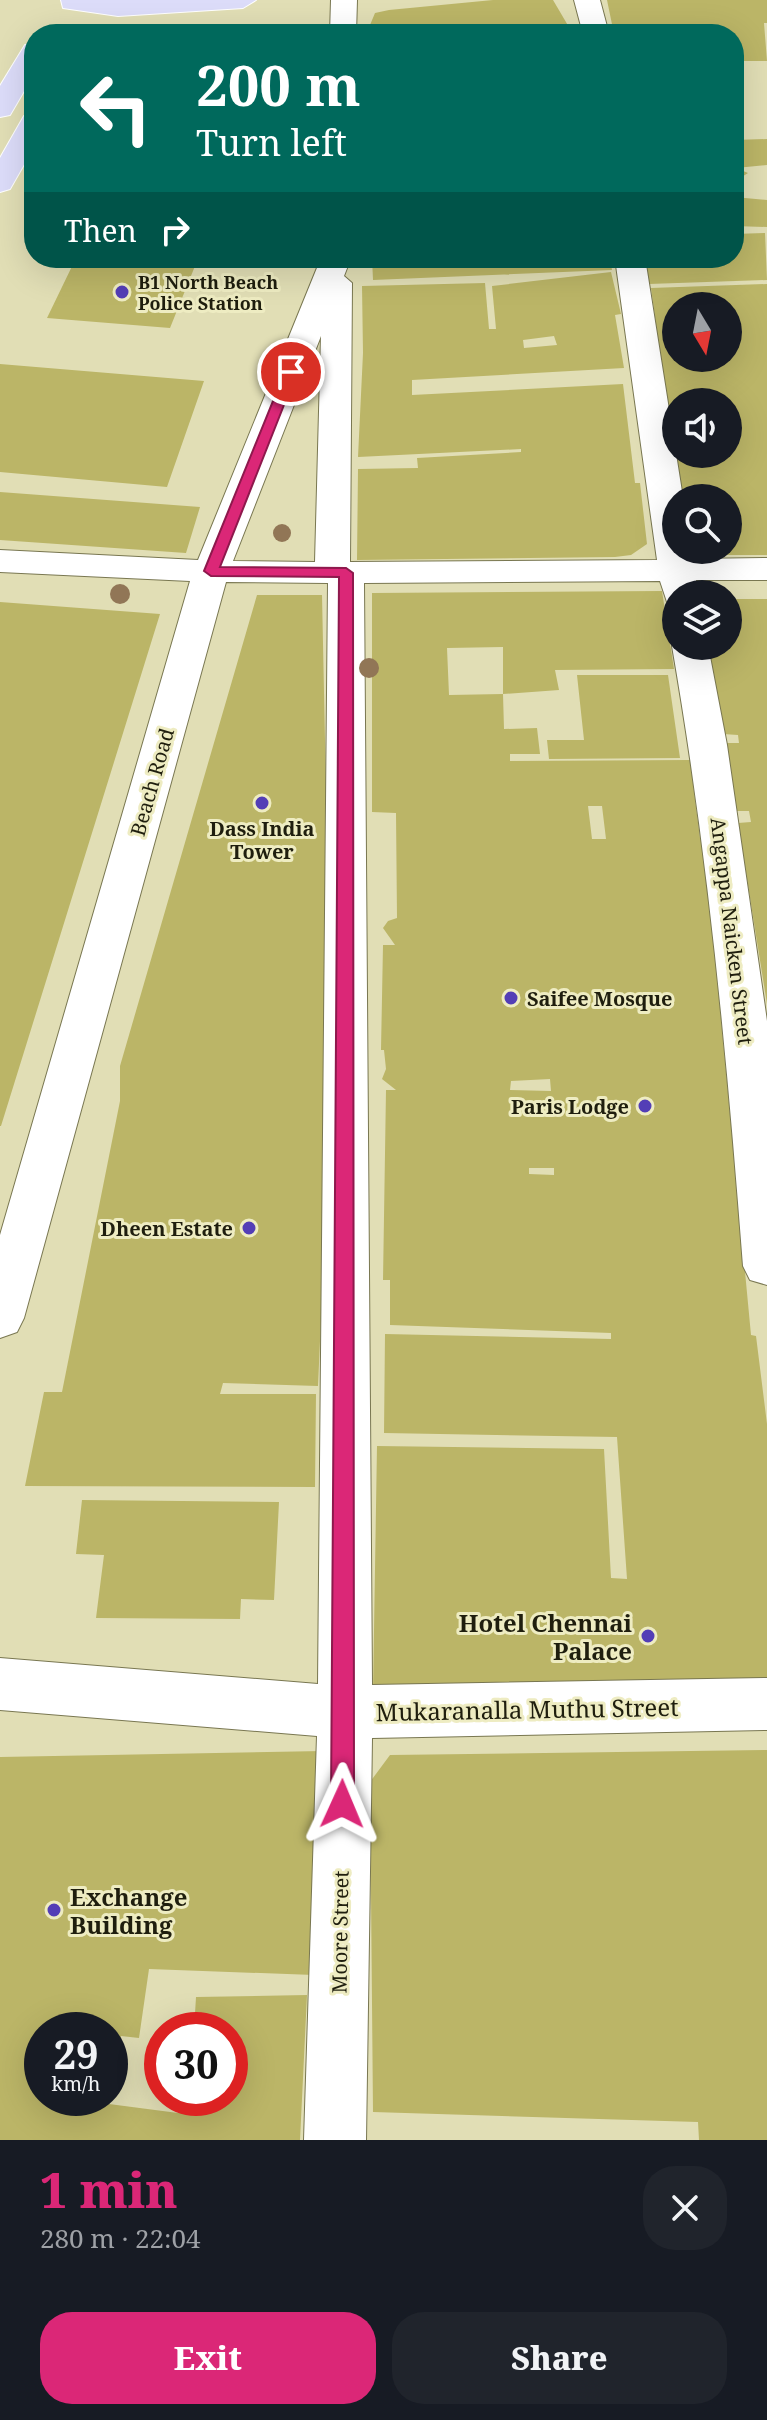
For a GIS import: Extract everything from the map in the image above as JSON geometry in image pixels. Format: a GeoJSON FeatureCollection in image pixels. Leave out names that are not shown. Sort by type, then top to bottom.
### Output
{"type":"FeatureCollection","features":[{"type":"Feature","properties":{"kind":"main road"},"geometry":{"type":"LineString","coordinates":[[110,17],[199,2],[245,0]]}},
{"type":"Feature","properties":{"kind":"main road"},"geometry":{"type":"LineString","coordinates":[[55,24],[73,1],[110,17],[216,12],[245,0]]}},
{"type":"Feature","properties":{"kind":"main road"},"geometry":{"type":"LineString","coordinates":[[0,109],[24,68]]}},
{"type":"Feature","properties":{"kind":"main road"},"geometry":{"type":"LineString","coordinates":[[0,183],[24,140]]}},
{"type":"Feature","properties":{"kind":"street"},"geometry":{"type":"LineString","coordinates":[[343,24],[344,0]]}},
{"type":"Feature","properties":{"kind":"street"},"geometry":{"type":"LineString","coordinates":[[587,0],[593,24]]}},
{"type":"Feature","properties":{"kind":"street","name":"Beach Road"},"geometry":{"type":"LineString","coordinates":[[4,1288],[211,571],[333,268]]}},
{"type":"Feature","properties":{"kind":"street","name":"Moore Street"},"geometry":{"type":"LineString","coordinates":[[335,2140],[345,1712],[337,268]]}},
{"type":"Feature","properties":{"kind":"street"},"geometry":{"type":"LineString","coordinates":[[631,268],[678,580]]}},
{"type":"Feature","properties":{"kind":"street"},"geometry":{"type":"LineString","coordinates":[[0,561],[211,571],[662,582]]}},
{"type":"Feature","properties":{"kind":"street"},"geometry":{"type":"LineString","coordinates":[[692,580],[767,569]]}},
{"type":"Feature","properties":{"kind":"street","name":"Angappa Naicken Street"},"geometry":{"type":"LineString","coordinates":[[692,660],[741,981],[767,1266]]}},
{"type":"Feature","properties":{"kind":"street","name":"Mukaranalla Muthu Street"},"geometry":{"type":"LineString","coordinates":[[0,1684],[345,1712],[767,1704]]}},
{"type":"Feature","properties":{"kind":"building"},"geometry":{"type":"Polygon","coordinates":[[[493,0],[553,0],[567,24],[370,24],[375,13],[493,0]]]}},
{"type":"Feature","properties":{"kind":"building"},"geometry":{"type":"Polygon","coordinates":[[[607,0],[767,0],[767,23],[764,23],[767,61],[744,61],[744,24],[612,24],[607,0]]]}},
{"type":"Feature","properties":{"kind":"building"},"geometry":{"type":"Polygon","coordinates":[[[767,139],[767,165],[744,167],[744,140],[767,139]]]}},
{"type":"Feature","properties":{"kind":"building"},"geometry":{"type":"Polygon","coordinates":[[[744,198],[767,200],[767,227],[744,226],[744,198]]]}},
{"type":"Feature","properties":{"kind":"building"},"geometry":{"type":"Polygon","coordinates":[[[765,233],[767,280],[649,284],[646,268],[744,268],[744,234],[765,233]]]}},
{"type":"Feature","properties":{"kind":"building","name":"B1 North Beach Police Station"},"geometry":{"type":"Polygon","coordinates":[[[71,268],[194,268],[170,328],[47,318],[71,268]]]}},
{"type":"Feature","properties":{"kind":"building"},"geometry":{"type":"Polygon","coordinates":[[[372,268],[612,270],[373,280],[372,268]]]}},
{"type":"Feature","properties":{"kind":"building"},"geometry":{"type":"Polygon","coordinates":[[[611,272],[621,314],[615,315],[624,368],[412,380],[412,395],[623,384],[635,483],[640,483],[647,544],[631,555],[615,557],[357,560],[358,469],[418,468],[417,458],[521,452],[521,449],[358,457],[363,353],[362,286],[485,283],[489,329],[496,329],[492,286],[611,272]],[[554,336],[523,340],[524,348],[557,345],[554,336]]]}},
{"type":"Feature","properties":{"kind":"building"},"geometry":{"type":"Polygon","coordinates":[[[767,284],[767,555],[742,555],[742,484],[678,484],[676,468],[742,468],[742,388],[665,388],[663,372],[742,372],[742,292],[662,292],[662,368],[651,288],[767,284]]]}},
{"type":"Feature","properties":{"kind":"building"},"geometry":{"type":"Polygon","coordinates":[[[0,364],[204,381],[167,487],[0,472],[0,364]]]}},
{"type":"Feature","properties":{"kind":"building"},"geometry":{"type":"Polygon","coordinates":[[[0,492],[200,507],[186,553],[0,540],[0,492]]]}},
{"type":"Feature","properties":{"kind":"building"},"geometry":{"type":"Polygon","coordinates":[[[662,591],[662,660],[673,660],[674,669],[555,670],[559,690],[503,694],[504,729],[537,728],[540,754],[510,754],[510,761],[690,760],[700,838],[704,839],[751,1335],[756,1336],[767,1424],[767,1693],[373,1692],[377,1446],[604,1449],[611,1578],[627,1579],[617,1437],[384,1433],[385,1334],[611,1339],[611,1333],[390,1325],[390,1280],[383,1280],[386,1090],[396,1090],[382,1079],[386,1069],[384,1050],[381,1050],[383,945],[395,945],[383,928],[388,921],[397,918],[396,813],[372,812],[372,593],[662,591]],[[503,647],[447,648],[449,695],[503,694],[503,647]],[[588,806],[592,839],[606,839],[602,806],[588,806]],[[550,1079],[511,1081],[510,1090],[551,1091],[550,1079]],[[529,1168],[529,1174],[554,1175],[554,1168],[529,1168]]]}},
{"type":"Feature","properties":{"kind":"building"},"geometry":{"type":"Polygon","coordinates":[[[257,595],[322,595],[331,1031],[318,1386],[223,1383],[220,1394],[316,1394],[315,1487],[25,1486],[44,1392],[62,1392],[120,1101],[120,1066],[257,595]]]}},
{"type":"Feature","properties":{"kind":"building"},"geometry":{"type":"Polygon","coordinates":[[[742,599],[767,599],[767,1004],[738,823],[751,822],[749,811],[737,811],[725,743],[739,743],[738,735],[723,734],[710,660],[742,660],[742,599]]]}},
{"type":"Feature","properties":{"kind":"building"},"geometry":{"type":"Polygon","coordinates":[[[0,602],[160,614],[1,1126],[0,1126],[0,602]]]}},
{"type":"Feature","properties":{"kind":"building"},"geometry":{"type":"Polygon","coordinates":[[[577,675],[668,675],[680,758],[549,759],[547,740],[584,740],[577,675]]]}},
{"type":"Feature","properties":{"kind":"building"},"geometry":{"type":"Polygon","coordinates":[[[82,1500],[279,1502],[274,1600],[241,1599],[240,1619],[96,1618],[104,1555],[76,1554],[82,1500]]]}},
{"type":"Feature","properties":{"kind":"building"},"geometry":{"type":"Polygon","coordinates":[[[767,1750],[767,2140],[699,2140],[698,2122],[373,2112],[370,1782],[390,1755],[767,1750]]]}},
{"type":"Feature","properties":{"kind":"building"},"geometry":{"type":"Polygon","coordinates":[[[323,1751],[314,1975],[149,1969],[139,2038],[128,2037],[128,2012],[24,2012],[24,2116],[128,2116],[128,2106],[144,2109],[144,2116],[248,2116],[248,2012],[195,2012],[196,1997],[307,1995],[300,2140],[0,2140],[0,1757],[323,1751]]]}},
{"type":"Feature","properties":{"kind":"place","name":"B1 North Beach Police Station"},"geometry":{"type":"Point","coordinates":[122,292]}},
{"type":"Feature","properties":{"kind":"place","name":"Dass India Tower"},"geometry":{"type":"Point","coordinates":[262,803]}},
{"type":"Feature","properties":{"kind":"place","name":"Saifee Mosque"},"geometry":{"type":"Point","coordinates":[511,998]}},
{"type":"Feature","properties":{"kind":"place","name":"Paris Lodge"},"geometry":{"type":"Point","coordinates":[645,1106]}},
{"type":"Feature","properties":{"kind":"place","name":"Dheen Estate"},"geometry":{"type":"Point","coordinates":[249,1228]}},
{"type":"Feature","properties":{"kind":"place","name":"Hotel Chennai Palace"},"geometry":{"type":"Point","coordinates":[648,1636]}},
{"type":"Feature","properties":{"kind":"place","name":"Exchange Building"},"geometry":{"type":"Point","coordinates":[54,1910]}},
{"type":"Feature","properties":{"kind":"route"},"geometry":{"type":"LineString","coordinates":[[291,372],[211,571],[346,573],[345,1712],[342,1804]]}}]}
